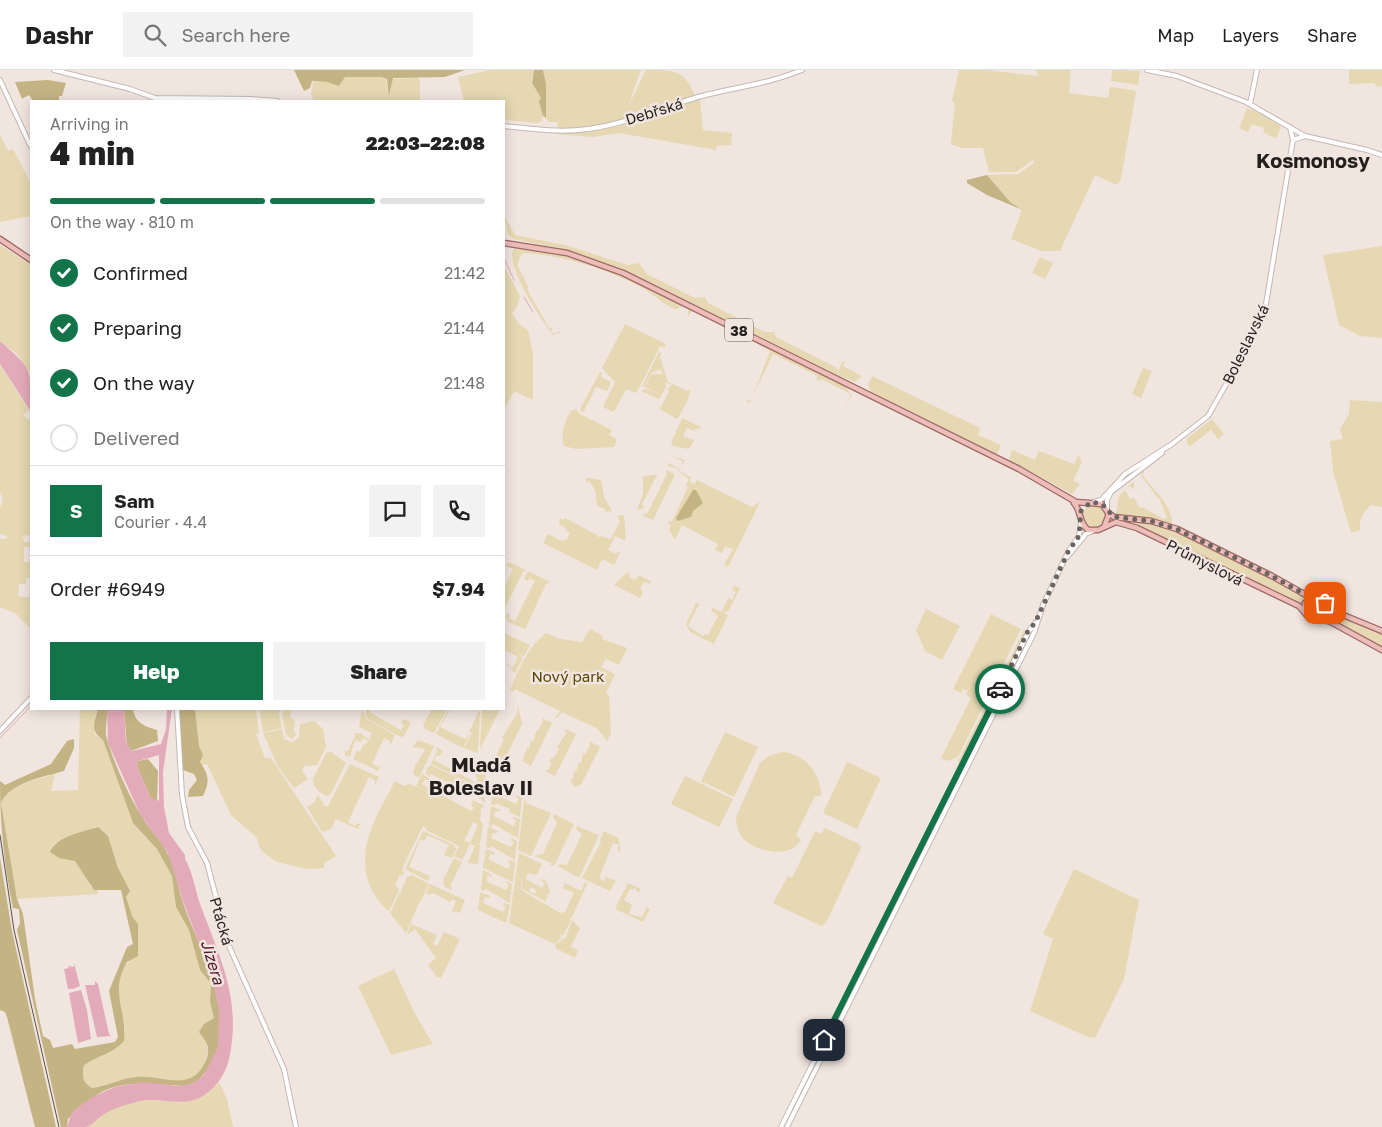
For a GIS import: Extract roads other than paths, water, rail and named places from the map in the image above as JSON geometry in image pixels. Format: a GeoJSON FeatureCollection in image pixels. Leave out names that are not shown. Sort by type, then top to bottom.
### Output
{"type":"FeatureCollection","features":[{"type":"Feature","properties":{"kind":"main road"},"geometry":{"type":"LineString","coordinates":[[0,239],[30,259]]}},
{"type":"Feature","properties":{"kind":"main road","name":"38"},"geometry":{"type":"LineString","coordinates":[[505,243],[574,255],[638,279],[1020,470],[1070,499],[1078,507],[1080,515]]}},
{"type":"Feature","properties":{"kind":"main road"},"geometry":{"type":"LineString","coordinates":[[1070,499],[1079,503],[1092,502],[1102,504],[1107,510],[1108,520],[1104,527],[1093,531],[1085,528],[1080,522],[1083,507],[1092,502]]}},
{"type":"Feature","properties":{"kind":"main road","name":"Průmyslová"},"geometry":{"type":"LineString","coordinates":[[1107,510],[1114,517],[1151,521],[1177,529],[1306,595],[1321,598],[1332,610],[1382,631]]}},
{"type":"Feature","properties":{"kind":"main road","name":"Průmyslová"},"geometry":{"type":"LineString","coordinates":[[1104,527],[1116,522],[1137,528],[1299,606],[1308,618],[1329,622],[1382,650]]}},
{"type":"Feature","properties":{"kind":"main road"},"geometry":{"type":"LineString","coordinates":[[1304,612],[1307,600],[1315,597]]}},
{"type":"Feature","properties":{"kind":"main road"},"geometry":{"type":"LineString","coordinates":[[1317,620],[1326,614],[1326,604]]}},
{"type":"Feature","properties":{"kind":"street"},"geometry":{"type":"LineString","coordinates":[[54,70],[130,89],[155,98],[251,98],[268,100]]}},
{"type":"Feature","properties":{"kind":"street","name":"Debřská"},"geometry":{"type":"LineString","coordinates":[[505,126],[547,130],[589,129],[644,116],[701,97],[767,83],[802,70]]}},
{"type":"Feature","properties":{"kind":"street"},"geometry":{"type":"LineString","coordinates":[[1148,70],[1177,76],[1250,104],[1305,136],[1368,150],[1382,155]]}},
{"type":"Feature","properties":{"kind":"street"},"geometry":{"type":"LineString","coordinates":[[1250,104],[1257,70]]}},
{"type":"Feature","properties":{"kind":"street"},"geometry":{"type":"LineString","coordinates":[[0,80],[30,145]]}},
{"type":"Feature","properties":{"kind":"street","name":"Boleslavská"},"geometry":{"type":"LineString","coordinates":[[1092,502],[1101,500],[1125,474],[1172,444],[1209,414],[1242,355],[1264,308],[1293,140],[1290,127]]}},
{"type":"Feature","properties":{"kind":"street"},"geometry":{"type":"LineString","coordinates":[[1293,140],[1305,136]]}},
{"type":"Feature","properties":{"kind":"street"},"geometry":{"type":"LineString","coordinates":[[1107,510],[1107,500],[1112,492],[1172,444]]}},
{"type":"Feature","properties":{"kind":"street"},"geometry":{"type":"LineString","coordinates":[[781,1127],[1028,631],[1035,623],[1079,536],[1080,522]]}},
{"type":"Feature","properties":{"kind":"street"},"geometry":{"type":"LineString","coordinates":[[1066,559],[1086,534],[1093,531]]}},
{"type":"Feature","properties":{"kind":"street"},"geometry":{"type":"LineString","coordinates":[[787,1127],[1035,631],[1035,623]]}},
{"type":"Feature","properties":{"kind":"street"},"geometry":{"type":"LineString","coordinates":[[0,730],[30,699]]}},
{"type":"Feature","properties":{"kind":"street","name":"Ptácká"},"geometry":{"type":"LineString","coordinates":[[177,710],[182,795],[188,827],[207,863],[229,946],[284,1069],[296,1127]]}},
{"type":"Feature","properties":{"kind":"water"},"geometry":{"type":"Polygon","coordinates":[[[0,341],[19,358],[28,371],[30,378],[30,410],[0,364],[0,341]]]}},
{"type":"Feature","properties":{"kind":"water","name":"Jizera"},"geometry":{"type":"Polygon","coordinates":[[[107,710],[124,710],[126,743],[132,751],[161,744],[166,729],[167,710],[172,710],[163,772],[164,807],[169,833],[185,855],[226,977],[230,994],[233,1029],[228,1063],[223,1076],[215,1086],[195,1100],[179,1102],[145,1100],[108,1112],[86,1127],[67,1127],[72,1112],[92,1097],[115,1087],[143,1082],[177,1086],[192,1084],[204,1075],[218,1047],[219,1010],[211,974],[182,899],[168,853],[140,814],[108,743],[107,710]],[[159,755],[138,761],[137,766],[150,797],[157,801],[159,800],[159,755]]]}},
{"type":"Feature","properties":{"kind":"water"},"geometry":{"type":"Polygon","coordinates":[[[74,963],[80,986],[68,989],[64,969],[69,968],[68,966],[74,967],[74,963]]]}},
{"type":"Feature","properties":{"kind":"water"},"geometry":{"type":"Polygon","coordinates":[[[95,981],[98,984],[111,1036],[97,1037],[85,985],[95,985],[95,981]]]}},
{"type":"Feature","properties":{"kind":"water"},"geometry":{"type":"Polygon","coordinates":[[[81,990],[87,1010],[91,1039],[78,1043],[69,993],[81,990]]]}},
{"type":"Feature","properties":{"kind":"waterway"},"geometry":{"type":"LineString","coordinates":[[505,260],[514,280]]}},
{"type":"Feature","properties":{"kind":"waterway"},"geometry":{"type":"LineString","coordinates":[[524,297],[533,312]]}},
{"type":"Feature","properties":{"kind":"waterway"},"geometry":{"type":"LineString","coordinates":[[1332,615],[1360,624]]}},
{"type":"Feature","properties":{"kind":"waterway"},"geometry":{"type":"LineString","coordinates":[[1368,627],[1382,635]]}},
{"type":"Feature","properties":{"kind":"waterway"},"geometry":{"type":"LineString","coordinates":[[0,738],[30,707]]}},
{"type":"Feature","properties":{"kind":"railway"},"geometry":{"type":"LineString","coordinates":[[0,835],[14,930],[59,1127]]}},
{"type":"Feature","properties":{"kind":"district","name":"Kosmonosy"},"geometry":{"type":"Point","coordinates":[1313,160]}},
{"type":"Feature","properties":{"kind":"district","name":"Mladá Boleslav II"},"geometry":{"type":"Point","coordinates":[481,776]}},
{"type":"Feature","properties":{"kind":"park label","name":"Nový park"},"geometry":{"type":"Point","coordinates":[568,676]}}]}
